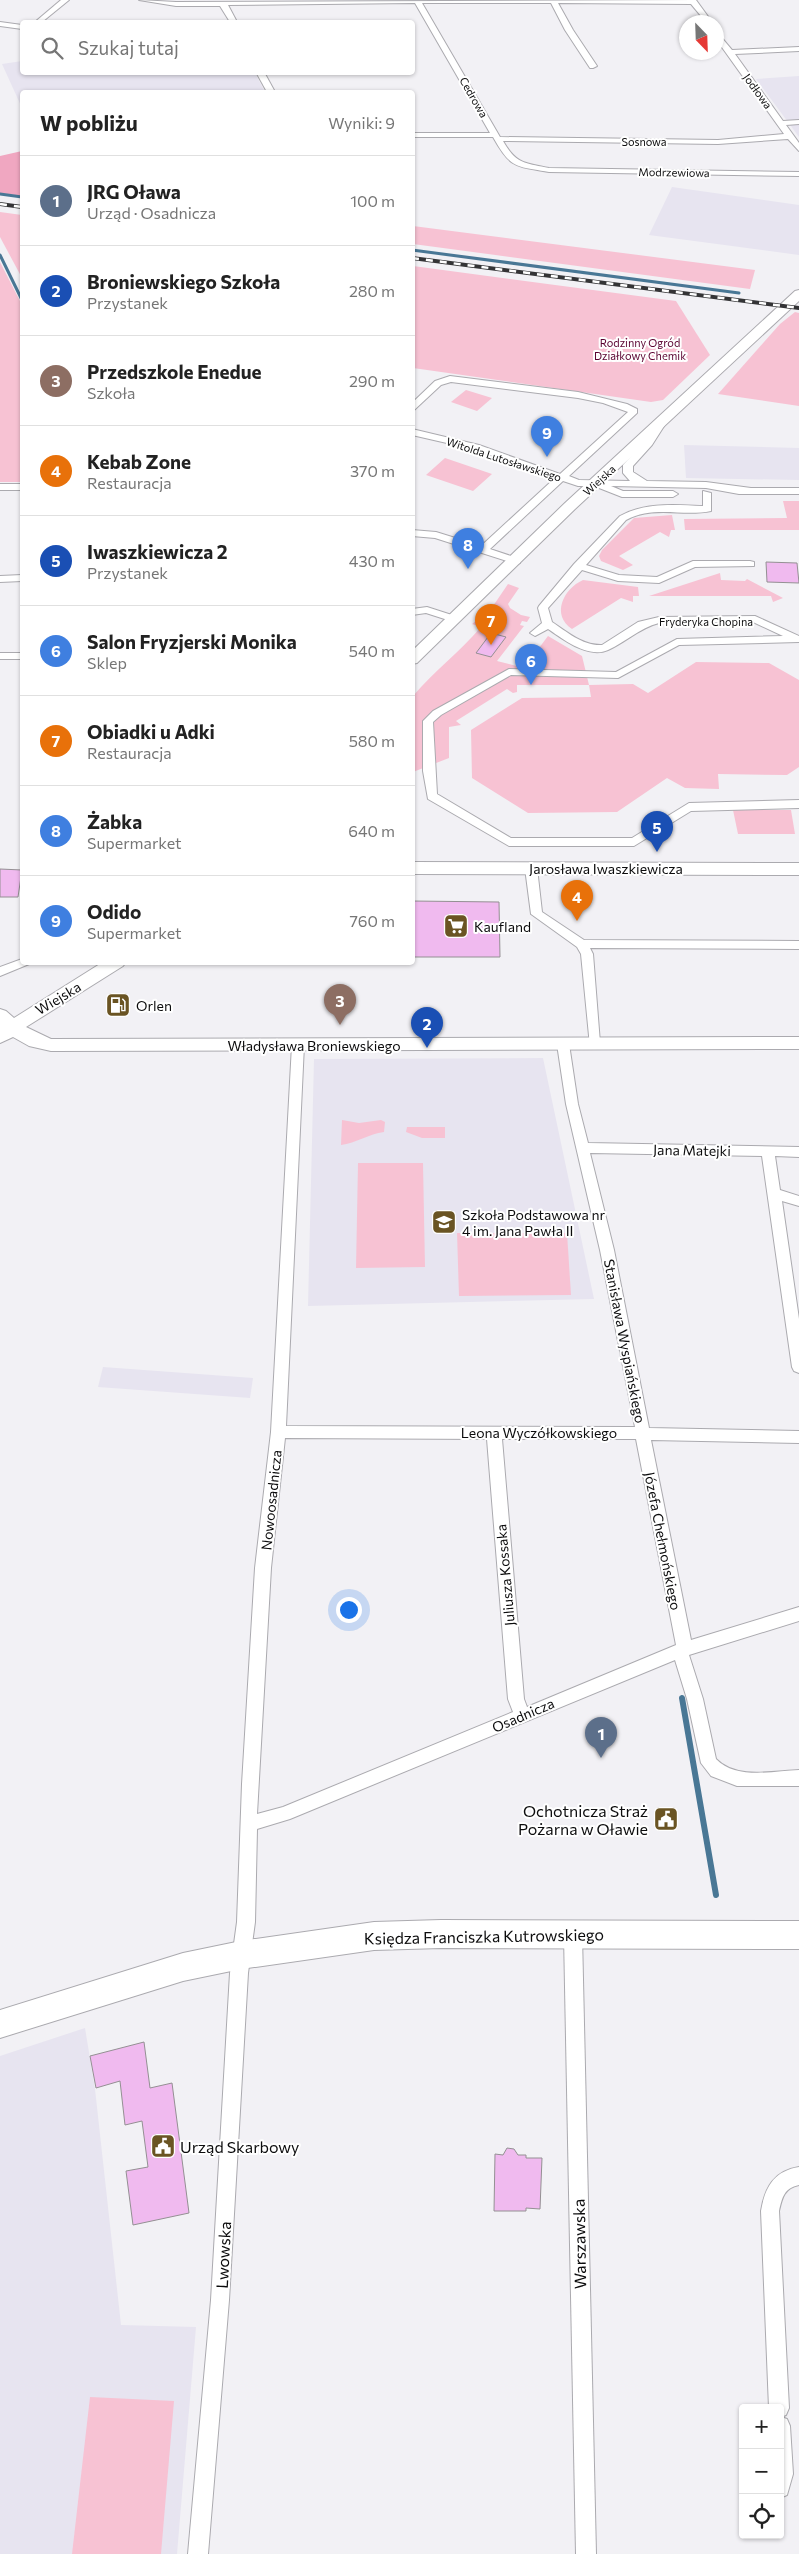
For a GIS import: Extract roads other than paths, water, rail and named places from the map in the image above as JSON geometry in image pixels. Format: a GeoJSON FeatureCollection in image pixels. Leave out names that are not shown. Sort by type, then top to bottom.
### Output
{"type":"FeatureCollection","features":[{"type":"Feature","properties":{"kind":"main road","name":"Księdza Franciszka Kutrowskiego"},"geometry":{"type":"LineString","coordinates":[[0,2024],[159,1974],[241,1955],[374,1936],[441,1934],[799,1935]]}},
{"type":"Feature","properties":{"kind":"street"},"geometry":{"type":"LineString","coordinates":[[40,20],[65,0]]}},
{"type":"Feature","properties":{"kind":"street"},"geometry":{"type":"LineString","coordinates":[[143,0],[176,4],[417,0],[693,1],[704,15]]}},
{"type":"Feature","properties":{"kind":"street","name":"Cedrowa"},"geometry":{"type":"LineString","coordinates":[[417,0],[507,155],[517,164],[549,170]]}},
{"type":"Feature","properties":{"kind":"street"},"geometry":{"type":"LineString","coordinates":[[554,0],[593,66]]}},
{"type":"Feature","properties":{"kind":"street"},"geometry":{"type":"LineString","coordinates":[[221,2],[232,20]]}},
{"type":"Feature","properties":{"kind":"street"},"geometry":{"type":"LineString","coordinates":[[0,24],[20,28]]}},
{"type":"Feature","properties":{"kind":"street","name":"Jodłowa"},"geometry":{"type":"LineString","coordinates":[[724,44],[799,149]]}},
{"type":"Feature","properties":{"kind":"street"},"geometry":{"type":"LineString","coordinates":[[730,52],[799,49]]}},
{"type":"Feature","properties":{"kind":"street"},"geometry":{"type":"LineString","coordinates":[[262,75],[270,90]]}},
{"type":"Feature","properties":{"kind":"street"},"geometry":{"type":"LineString","coordinates":[[781,123],[799,122]]}},
{"type":"Feature","properties":{"kind":"street","name":"Sosnowa"},"geometry":{"type":"LineString","coordinates":[[415,135],[718,142],[790,136]]}},
{"type":"Feature","properties":{"kind":"street","name":"Modrzewiowa"},"geometry":{"type":"LineString","coordinates":[[549,170],[799,174]]}},
{"type":"Feature","properties":{"kind":"street","name":"Wiejska"},"geometry":{"type":"LineString","coordinates":[[415,657],[579,499],[799,294]]}},
{"type":"Feature","properties":{"kind":"street","name":"Wiejska"},"geometry":{"type":"LineString","coordinates":[[415,406],[438,384],[450,380],[588,398],[627,405],[634,412],[483,550]]}},
{"type":"Feature","properties":{"kind":"street"},"geometry":{"type":"LineString","coordinates":[[649,484],[634,478],[628,472],[628,465],[648,443],[661,423]]}},
{"type":"Feature","properties":{"kind":"street","name":"Witolda Lutosławskiego"},"geometry":{"type":"LineString","coordinates":[[415,433],[476,448],[582,484],[596,484]]}},
{"type":"Feature","properties":{"kind":"street"},"geometry":{"type":"LineString","coordinates":[[596,484],[706,486],[747,490]]}},
{"type":"Feature","properties":{"kind":"street"},"geometry":{"type":"LineString","coordinates":[[596,484],[616,493]]}},
{"type":"Feature","properties":{"kind":"street"},"geometry":{"type":"LineString","coordinates":[[0,487],[20,486]]}},
{"type":"Feature","properties":{"kind":"street"},"geometry":{"type":"LineString","coordinates":[[579,499],[597,494],[616,493],[799,490]]}},
{"type":"Feature","properties":{"kind":"street"},"geometry":{"type":"LineString","coordinates":[[535,633],[548,624],[543,608],[578,566],[628,514],[648,510],[708,509],[706,493]]}},
{"type":"Feature","properties":{"kind":"street"},"geometry":{"type":"LineString","coordinates":[[415,533],[436,535],[516,561]]}},
{"type":"Feature","properties":{"kind":"street"},"geometry":{"type":"LineString","coordinates":[[578,566],[618,578],[659,580],[693,564],[750,564]]}},
{"type":"Feature","properties":{"kind":"street"},"geometry":{"type":"LineString","coordinates":[[0,579],[20,578]]}},
{"type":"Feature","properties":{"kind":"street"},"geometry":{"type":"LineString","coordinates":[[415,612],[427,610],[454,619]]}},
{"type":"Feature","properties":{"kind":"street","name":"Fryderyka Chopina"},"geometry":{"type":"LineString","coordinates":[[548,624],[586,647],[604,648],[642,624],[659,620],[755,618],[798,640]]}},
{"type":"Feature","properties":{"kind":"street"},"geometry":{"type":"LineString","coordinates":[[798,640],[677,642],[618,675],[508,672],[437,713],[428,721],[429,770],[432,796],[509,842],[634,842],[688,807],[799,804]]}},
{"type":"Feature","properties":{"kind":"street"},"geometry":{"type":"LineString","coordinates":[[0,656],[20,656]]}},
{"type":"Feature","properties":{"kind":"street","name":"Jarosława Iwaszkiewicza"},"geometry":{"type":"LineString","coordinates":[[415,868],[799,869]]}},
{"type":"Feature","properties":{"kind":"street"},"geometry":{"type":"LineString","coordinates":[[531,868],[534,907],[537,914],[582,944],[799,945]]}},
{"type":"Feature","properties":{"kind":"street"},"geometry":{"type":"LineString","coordinates":[[582,944],[589,965],[594,1044]]}},
{"type":"Feature","properties":{"kind":"street"},"geometry":{"type":"LineString","coordinates":[[0,972],[20,965]]}},
{"type":"Feature","properties":{"kind":"street","name":"Wiejska"},"geometry":{"type":"LineString","coordinates":[[4,1026],[112,965]]}},
{"type":"Feature","properties":{"kind":"street","name":"Władysława Broniewskiego"},"geometry":{"type":"LineString","coordinates":[[4,1026],[30,1039],[51,1045],[799,1043]]}},
{"type":"Feature","properties":{"kind":"street","name":"Stanisława Wyspiańskiego"},"geometry":{"type":"LineString","coordinates":[[563,1044],[572,1104],[584,1148],[638,1398],[642,1433]]}},
{"type":"Feature","properties":{"kind":"street","name":"Nowoosadnicza"},"geometry":{"type":"LineString","coordinates":[[241,1955],[246,1922],[253,1719],[264,1556],[278,1432],[298,1045]]}},
{"type":"Feature","properties":{"kind":"street","name":"Jana Matejki"},"geometry":{"type":"LineString","coordinates":[[584,1148],[799,1152]]}},
{"type":"Feature","properties":{"kind":"street"},"geometry":{"type":"LineString","coordinates":[[768,1152],[773,1194],[795,1312],[799,1368]]}},
{"type":"Feature","properties":{"kind":"street"},"geometry":{"type":"LineString","coordinates":[[773,1194],[799,1201]]}},
{"type":"Feature","properties":{"kind":"street","name":"Leona Wyczółkowskiego"},"geometry":{"type":"LineString","coordinates":[[278,1432],[642,1433],[799,1437]]}},
{"type":"Feature","properties":{"kind":"street","name":"Juliusza Kossaka"},"geometry":{"type":"LineString","coordinates":[[494,1433],[516,1699],[522,1716]]}},
{"type":"Feature","properties":{"kind":"street","name":"Józefa Chełmońskiego"},"geometry":{"type":"LineString","coordinates":[[642,1433],[682,1650],[709,1763],[715,1771],[727,1778],[799,1778]]}},
{"type":"Feature","properties":{"kind":"street","name":"Osadnicza"},"geometry":{"type":"LineString","coordinates":[[250,1824],[284,1814],[682,1650],[799,1614]]}},
{"type":"Feature","properties":{"kind":"street","name":"Warszawska"},"geometry":{"type":"LineString","coordinates":[[573,1935],[586,2554]]}},
{"type":"Feature","properties":{"kind":"street","name":"Lwowska"},"geometry":{"type":"LineString","coordinates":[[198,2554],[220,2309],[241,1955]]}},
{"type":"Feature","properties":{"kind":"street"},"geometry":{"type":"LineString","coordinates":[[779,2404],[770,2210],[773,2193],[779,2184],[787,2178],[799,2176]]}},
{"type":"Feature","properties":{"kind":"waterway"},"geometry":{"type":"LineString","coordinates":[[0,194],[20,197]]}},
{"type":"Feature","properties":{"kind":"waterway"},"geometry":{"type":"LineString","coordinates":[[415,250],[739,293]]}},
{"type":"Feature","properties":{"kind":"waterway"},"geometry":{"type":"LineString","coordinates":[[0,255],[20,296]]}},
{"type":"Feature","properties":{"kind":"waterway"},"geometry":{"type":"LineString","coordinates":[[682,1698],[716,1895]]}},
{"type":"Feature","properties":{"kind":"railway"},"geometry":{"type":"LineString","coordinates":[[0,204],[20,207]]}},
{"type":"Feature","properties":{"kind":"railway"},"geometry":{"type":"LineString","coordinates":[[415,258],[799,308]]}},
{"type":"Feature","properties":{"kind":"place","name":"Odido"},"geometry":{"type":"Point","coordinates":[547,457]}},
{"type":"Feature","properties":{"kind":"place","name":"Żabka"},"geometry":{"type":"Point","coordinates":[468,569]}},
{"type":"Feature","properties":{"kind":"place","name":"Obiadki u Adki"},"geometry":{"type":"Point","coordinates":[491,645]}},
{"type":"Feature","properties":{"kind":"place","name":"Salon Fryzjerski Monika"},"geometry":{"type":"Point","coordinates":[531,685]}},
{"type":"Feature","properties":{"kind":"place","name":"Iwaszkiewicza 2"},"geometry":{"type":"Point","coordinates":[657,852]}},
{"type":"Feature","properties":{"kind":"place","name":"Kebab Zone"},"geometry":{"type":"Point","coordinates":[577,921]}},
{"type":"Feature","properties":{"kind":"place","name":"Kaufland"},"geometry":{"type":"Point","coordinates":[456,926]}},
{"type":"Feature","properties":{"kind":"place","name":"Orlen"},"geometry":{"type":"Point","coordinates":[118,1005]}},
{"type":"Feature","properties":{"kind":"place","name":"Przedszkole Enedue"},"geometry":{"type":"Point","coordinates":[340,1025]}},
{"type":"Feature","properties":{"kind":"place","name":"Broniewskiego Szkoła"},"geometry":{"type":"Point","coordinates":[427,1048]}},
{"type":"Feature","properties":{"kind":"place","name":"Szkoła Podstawowa nr 4 im. Jana Pawła II"},"geometry":{"type":"Point","coordinates":[444,1222]}},
{"type":"Feature","properties":{"kind":"place","name":"JRG Oława"},"geometry":{"type":"Point","coordinates":[601,1758]}},
{"type":"Feature","properties":{"kind":"place","name":"Ochotnicza Straż Pożarna w Oławie"},"geometry":{"type":"Point","coordinates":[666,1819]}},
{"type":"Feature","properties":{"kind":"place","name":"Urząd Skarbowy"},"geometry":{"type":"Point","coordinates":[163,2146]}},
{"type":"Feature","properties":{"kind":"park label","name":"Rodzinny Ogród Działkowy Chemik"},"geometry":{"type":"Point","coordinates":[640,348]}}]}
